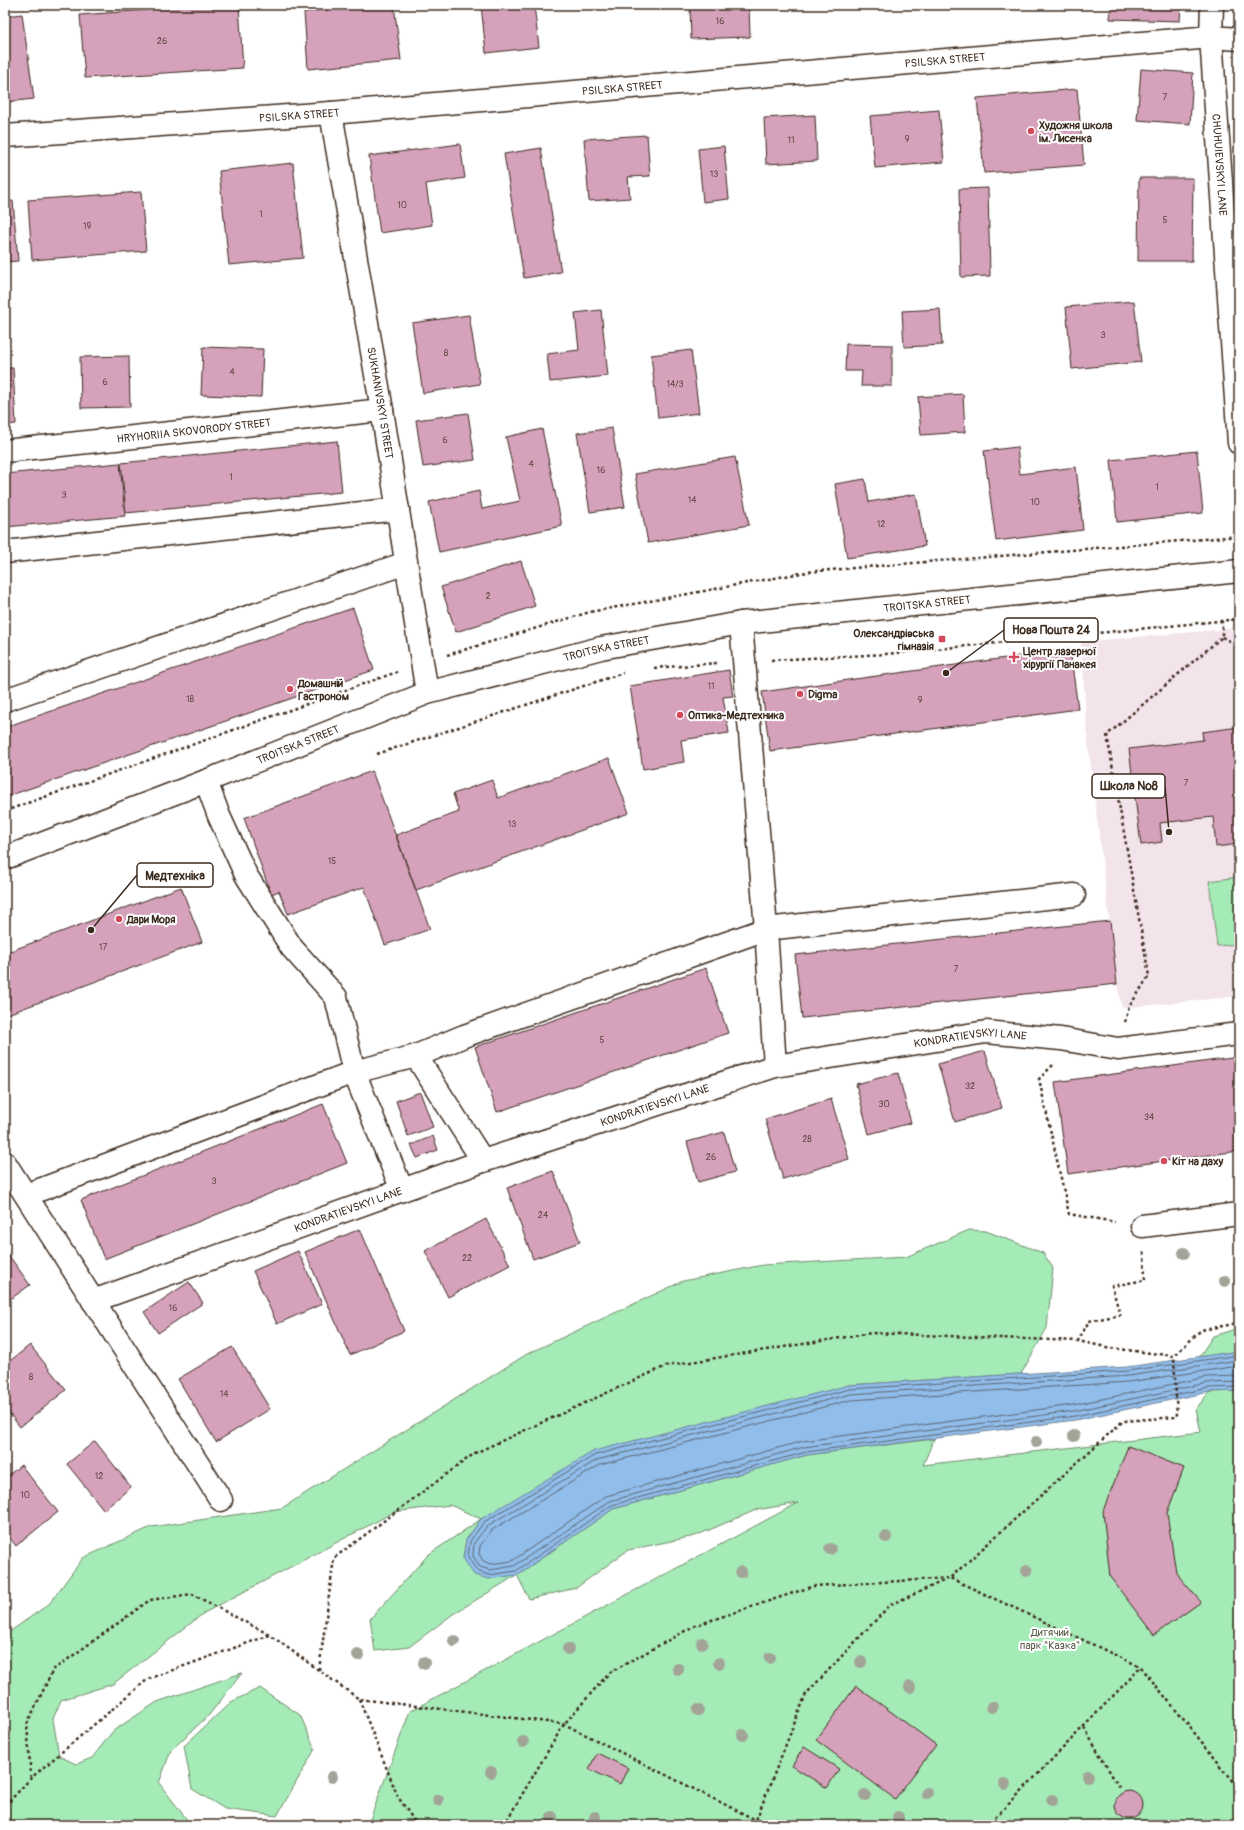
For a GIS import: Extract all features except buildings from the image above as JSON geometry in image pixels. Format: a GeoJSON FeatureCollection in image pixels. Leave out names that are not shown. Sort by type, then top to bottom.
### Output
{"type":"FeatureCollection","features":[{"type":"Feature","properties":{"kind":"street","name":"CHUHUIEVSKYI LANE"},"geometry":{"type":"LineString","coordinates":[[1212,5],[1211,37],[1239,443]]}},
{"type":"Feature","properties":{"kind":"street","name":"PSILSKA STREET"},"geometry":{"type":"LineString","coordinates":[[5,136],[331,113],[1211,37],[1239,38]]}},
{"type":"Feature","properties":{"kind":"street","name":"SUKHANIVSKYI STREET"},"geometry":{"type":"LineString","coordinates":[[331,113],[382,410],[427,693]]}},
{"type":"Feature","properties":{"kind":"street","name":"HRYHORIIA SKOVORODY STREET"},"geometry":{"type":"LineString","coordinates":[[5,451],[382,410]]}},
{"type":"Feature","properties":{"kind":"street"},"geometry":{"type":"LineString","coordinates":[[5,552],[398,509]]}},
{"type":"Feature","properties":{"kind":"street"},"geometry":{"type":"LineString","coordinates":[[5,700],[406,563]]}},
{"type":"Feature","properties":{"kind":"street","name":"TROITSKA STREET"},"geometry":{"type":"LineString","coordinates":[[5,858],[206,781],[427,693],[601,648],[741,623],[1239,571]]}},
{"type":"Feature","properties":{"kind":"street"},"geometry":{"type":"LineString","coordinates":[[741,623],[766,929],[775,1066]]}},
{"type":"Feature","properties":{"kind":"street"},"geometry":{"type":"LineString","coordinates":[[206,781],[219,816],[246,875],[292,948],[336,997],[354,1072],[402,1190]]}},
{"type":"Feature","properties":{"kind":"street"},"geometry":{"type":"LineString","coordinates":[[26,1195],[354,1072],[416,1056],[464,1036],[766,929],[1074,895]]}},
{"type":"Feature","properties":{"kind":"street","name":"KONDRATIEVSKYI LANE"},"geometry":{"type":"LineString","coordinates":[[93,1301],[482,1161],[775,1066],[986,1032],[1061,1039],[1118,1049],[1239,1034]]}},
{"type":"Feature","properties":{"kind":"street"},"geometry":{"type":"LineString","coordinates":[[416,1056],[482,1161]]}},
{"type":"Feature","properties":{"kind":"street"},"geometry":{"type":"LineString","coordinates":[[5,1163],[220,1500]]}},
{"type":"Feature","properties":{"kind":"street"},"geometry":{"type":"LineString","coordinates":[[1142,1226],[1239,1214]]}},
{"type":"Feature","properties":{"kind":"path"},"geometry":{"type":"LineString","coordinates":[[651,668],[745,661],[886,654],[1239,619]]}},
{"type":"Feature","properties":{"kind":"path"},"geometry":{"type":"LineString","coordinates":[[1118,1049],[1129,1007],[1149,976],[1107,735],[1222,637],[1222,621]]}},
{"type":"Feature","properties":{"kind":"path"},"geometry":{"type":"LineString","coordinates":[[1222,637],[1239,646]]}},
{"type":"Feature","properties":{"kind":"path"},"geometry":{"type":"LineString","coordinates":[[376,754],[628,672]]}},
{"type":"Feature","properties":{"kind":"path"},"geometry":{"type":"LineString","coordinates":[[1061,1039],[1061,1058],[1039,1079],[1069,1214],[1142,1226]]}},
{"type":"Feature","properties":{"kind":"path"},"geometry":{"type":"LineString","coordinates":[[1078,1340],[1090,1321],[1120,1315],[1112,1286],[1145,1280]]}},
{"type":"Feature","properties":{"kind":"path"},"geometry":{"type":"LineString","coordinates":[[756,1820],[806,1694],[890,1605],[950,1578],[1123,1421],[1177,1416],[1174,1356],[1201,1330],[1239,1323]]}},
{"type":"Feature","properties":{"kind":"path"},"geometry":{"type":"LineString","coordinates":[[318,1670],[334,1558],[475,1453],[666,1366],[871,1333],[1078,1340],[1111,1348],[1174,1356]]}},
{"type":"Feature","properties":{"kind":"path"},"geometry":{"type":"LineString","coordinates":[[504,1825],[564,1724],[609,1673],[694,1626],[814,1586],[950,1578],[1142,1667],[1239,1788]]}},
{"type":"Feature","properties":{"kind":"path"},"geometry":{"type":"LineString","coordinates":[[31,1778],[27,1724],[53,1670],[150,1600],[192,1594],[270,1635],[359,1699],[564,1724],[766,1825]]}},
{"type":"Feature","properties":{"kind":"path"},"geometry":{"type":"LineString","coordinates":[[5,1806],[31,1778],[148,1679],[270,1635]]}},
{"type":"Feature","properties":{"kind":"path"},"geometry":{"type":"LineString","coordinates":[[986,1825],[1011,1802],[1142,1667]]}},
{"type":"Feature","properties":{"kind":"path"},"geometry":{"type":"LineString","coordinates":[[359,1699],[398,1796],[418,1825]]}},
{"type":"Feature","properties":{"kind":"path"},"geometry":{"type":"LineString","coordinates":[[1084,1728],[1120,1789]]}},
{"type":"Feature","properties":{"kind":"shaded area"},"geometry":{"type":"Polygon","coordinates":[[[1239,628],[1239,996],[1122,1008],[1117,984],[1088,743],[1081,642],[1239,628]]]}},
{"type":"Feature","properties":{"kind":"green space"},"geometry":{"type":"Polygon","coordinates":[[[1239,877],[1239,944],[1217,946],[1209,881],[1239,877]]]}},
{"type":"Feature","properties":{"kind":"green space"},"geometry":{"type":"Polygon","coordinates":[[[969,1230],[986,1231],[1043,1253],[1053,1268],[1047,1328],[1021,1374],[849,1385],[481,1519],[450,1505],[394,1512],[204,1613],[113,1684],[61,1700],[53,1719],[59,1756],[76,1764],[92,1758],[113,1731],[157,1702],[242,1673],[209,1715],[171,1750],[159,1783],[191,1825],[5,1825],[5,1635],[49,1604],[83,1558],[151,1527],[282,1508],[527,1354],[683,1281],[763,1265],[906,1257],[969,1230]]]}},
{"type":"Feature","properties":{"kind":"green space"},"geometry":{"type":"Polygon","coordinates":[[[1239,1328],[1239,1351],[1199,1357],[1213,1336],[1239,1328]]]}},
{"type":"Feature","properties":{"kind":"green space","name":"Дитячий парк \"Казка\""},"geometry":{"type":"Polygon","coordinates":[[[1239,1391],[1239,1825],[368,1825],[410,1711],[798,1503],[756,1510],[695,1536],[628,1550],[576,1588],[529,1599],[517,1575],[613,1509],[807,1455],[934,1439],[923,1465],[1201,1432],[1196,1409],[1209,1392],[1239,1391]]]}},
{"type":"Feature","properties":{"kind":"green space"},"geometry":{"type":"Polygon","coordinates":[[[481,1519],[466,1540],[463,1558],[517,1575],[453,1614],[409,1647],[375,1651],[370,1619],[428,1555],[481,1519]]]}},
{"type":"Feature","properties":{"kind":"green space"},"geometry":{"type":"Polygon","coordinates":[[[260,1688],[300,1715],[315,1749],[277,1816],[225,1809],[192,1789],[184,1746],[231,1702],[260,1688]]]}},
{"type":"Feature","properties":{"kind":"water"},"geometry":{"type":"Polygon","coordinates":[[[1239,1351],[1239,1391],[1209,1392],[1075,1420],[807,1455],[613,1509],[517,1575],[489,1579],[474,1575],[463,1558],[466,1540],[481,1519],[594,1451],[849,1385],[1127,1367],[1239,1351]]]}},
{"type":"Feature","properties":{"kind":"place","name":"Художня школа ім. Лисенка"},"geometry":{"type":"Point","coordinates":[1031,131]}},
{"type":"Feature","properties":{"kind":"place","name":"Олександрівська гімназія"},"geometry":{"type":"Point","coordinates":[942,639]}},
{"type":"Feature","properties":{"kind":"place","name":"Центр лазерної хірургії Панакея"},"geometry":{"type":"Point","coordinates":[1014,657]}},
{"type":"Feature","properties":{"kind":"place","name":"Нова Пошта 24"},"geometry":{"type":"Point","coordinates":[946,673]}},
{"type":"Feature","properties":{"kind":"place","name":"Домашній Гастроном"},"geometry":{"type":"Point","coordinates":[290,689]}},
{"type":"Feature","properties":{"kind":"place","name":"Digma"},"geometry":{"type":"Point","coordinates":[800,694]}},
{"type":"Feature","properties":{"kind":"place","name":"Оптика-Медтехника"},"geometry":{"type":"Point","coordinates":[680,715]}},
{"type":"Feature","properties":{"kind":"place","name":"Школа №8"},"geometry":{"type":"Point","coordinates":[1169,832]}},
{"type":"Feature","properties":{"kind":"place","name":"Дари Моря"},"geometry":{"type":"Point","coordinates":[119,919]}},
{"type":"Feature","properties":{"kind":"place","name":"Медтехніка"},"geometry":{"type":"Point","coordinates":[91,930]}},
{"type":"Feature","properties":{"kind":"place","name":"Кіт на даху"},"geometry":{"type":"Point","coordinates":[1164,1161]}}]}
